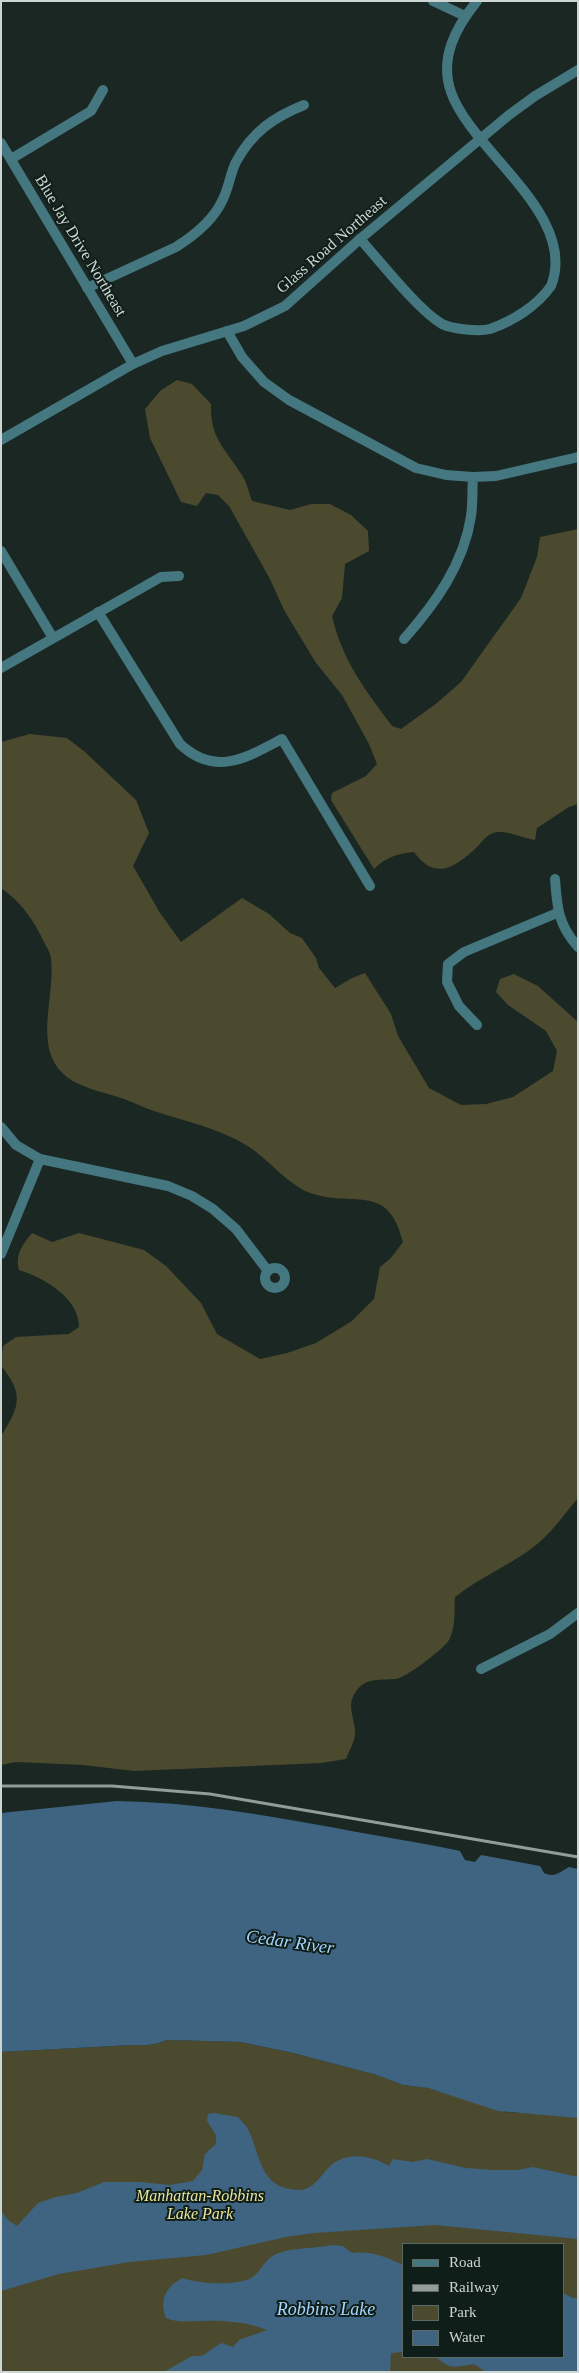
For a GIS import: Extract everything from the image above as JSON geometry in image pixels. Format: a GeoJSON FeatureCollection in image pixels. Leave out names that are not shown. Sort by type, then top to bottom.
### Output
{"type":"FeatureCollection","features":[{"type":"Feature","properties":{"kind":"street"},"geometry":{"type":"LineString","coordinates":[[433,1],[465,16]]}},
{"type":"Feature","properties":{"kind":"street"},"geometry":{"type":"LineString","coordinates":[[360,239],[422,307],[442,324],[471,330],[487,330],[503,324],[543,297],[560,269],[562,240],[552,215],[462,112],[451,92],[447,72],[448,53],[453,37],[476,1]]}},
{"type":"Feature","properties":{"kind":"street","name":"Glass Road Northeast"},"geometry":{"type":"LineString","coordinates":[[1,440],[133,364],[162,351],[227,331],[267,316],[285,306],[360,239],[483,137],[534,96],[578,70]]}},
{"type":"Feature","properties":{"kind":"street"},"geometry":{"type":"LineString","coordinates":[[11,159],[91,111],[102,90]]}},
{"type":"Feature","properties":{"kind":"street"},"geometry":{"type":"LineString","coordinates":[[87,288],[190,239],[209,221],[223,200],[236,163],[253,137],[278,116],[304,105]]}},
{"type":"Feature","properties":{"kind":"street","name":"Blue Jay Drive Northeast"},"geometry":{"type":"LineString","coordinates":[[2,146],[133,364]]}},
{"type":"Feature","properties":{"kind":"street"},"geometry":{"type":"LineString","coordinates":[[227,331],[242,357],[264,382],[289,400],[416,468],[446,475],[473,478],[496,476],[578,457]]}},
{"type":"Feature","properties":{"kind":"street"},"geometry":{"type":"LineString","coordinates":[[404,639],[430,610],[447,582],[463,548],[471,516],[473,478]]}},
{"type":"Feature","properties":{"kind":"street"},"geometry":{"type":"LineString","coordinates":[[1,551],[53,638]]}},
{"type":"Feature","properties":{"kind":"street"},"geometry":{"type":"LineString","coordinates":[[1,668],[161,576],[179,576]]}},
{"type":"Feature","properties":{"kind":"street"},"geometry":{"type":"LineString","coordinates":[[98,612],[180,744],[193,756],[204,761],[226,762],[246,759],[282,740],[370,886]]}},
{"type":"Feature","properties":{"kind":"street"},"geometry":{"type":"LineString","coordinates":[[555,879],[557,912],[564,929],[578,947]]}},
{"type":"Feature","properties":{"kind":"street"},"geometry":{"type":"LineString","coordinates":[[477,1025],[460,1006],[447,982],[448,964],[464,952],[557,912]]}},
{"type":"Feature","properties":{"kind":"street"},"geometry":{"type":"LineString","coordinates":[[1,1128],[16,1145],[40,1160],[168,1186],[192,1196],[213,1209],[236,1229],[268,1271]]}},
{"type":"Feature","properties":{"kind":"street"},"geometry":{"type":"LineString","coordinates":[[1,1254],[40,1160]]}},
{"type":"Feature","properties":{"kind":"street"},"geometry":{"type":"LineString","coordinates":[[481,1669],[550,1634],[578,1613]]}},
{"type":"Feature","properties":{"kind":"green space"},"geometry":{"type":"Polygon","coordinates":[[[177,380],[192,384],[211,404],[211,416],[216,435],[244,478],[252,501],[290,510],[311,504],[330,504],[351,515],[368,531],[369,551],[345,564],[342,598],[332,616],[348,661],[392,726],[401,729],[437,703],[461,682],[521,598],[537,557],[540,537],[578,529],[578,804],[569,807],[537,828],[535,840],[495,832],[487,836],[461,861],[445,868],[437,869],[430,866],[422,861],[414,852],[392,857],[374,869],[331,800],[332,793],[366,776],[377,764],[369,744],[342,695],[316,663],[284,610],[270,579],[229,506],[218,495],[206,493],[197,506],[181,502],[150,438],[145,409],[160,391],[177,380]]]}},
{"type":"Feature","properties":{"kind":"green space"},"geometry":{"type":"Polygon","coordinates":[[[30,734],[67,738],[85,752],[136,800],[149,833],[133,866],[160,913],[181,942],[242,898],[269,914],[290,933],[302,938],[316,958],[319,968],[335,988],[365,973],[391,1014],[398,1036],[429,1088],[461,1105],[486,1104],[513,1097],[553,1071],[557,1051],[546,1031],[508,1005],[496,992],[500,979],[514,974],[538,986],[578,1022],[578,1498],[538,1544],[455,1597],[452,1633],[447,1642],[435,1654],[404,1676],[367,1682],[357,1690],[353,1695],[351,1706],[355,1737],[346,1759],[321,1763],[134,1771],[83,1765],[16,1762],[1,1765],[1,1436],[12,1417],[17,1401],[14,1385],[1,1366],[3,1346],[16,1337],[69,1334],[79,1327],[73,1307],[67,1298],[39,1278],[19,1270],[19,1255],[28,1237],[32,1233],[52,1242],[79,1233],[144,1250],[166,1266],[201,1303],[217,1334],[260,1359],[287,1353],[316,1343],[352,1321],[374,1299],[380,1267],[391,1258],[403,1242],[397,1224],[389,1211],[380,1204],[357,1199],[313,1194],[295,1185],[254,1151],[235,1139],[213,1129],[93,1090],[63,1074],[53,1060],[49,1045],[47,1028],[52,975],[51,958],[48,949],[26,911],[1,888],[1,742],[30,734]]]}},
{"type":"Feature","properties":{"kind":"green space","name":"Manhattan-Robbins Lake Park"},"geometry":{"type":"Polygon","coordinates":[[[167,2040],[240,2042],[289,2052],[377,2075],[403,2085],[428,2088],[506,2112],[578,2116],[578,2372],[1,2372],[1,2052],[154,2044],[167,2040]]]}},
{"type":"Feature","properties":{"kind":"water","name":"Cedar River"},"geometry":{"type":"Polygon","coordinates":[[[117,1801],[172,1804],[282,1818],[460,1851],[465,1860],[475,1862],[481,1855],[540,1866],[544,1873],[551,1875],[557,1874],[569,1867],[578,1869],[578,2118],[498,2111],[428,2088],[403,2085],[377,2075],[289,2052],[240,2042],[167,2040],[146,2045],[1,2052],[1,1813],[117,1801]]]}},
{"type":"Feature","properties":{"kind":"water"},"geometry":{"type":"Polygon","coordinates":[[[214,2113],[238,2117],[248,2129],[259,2159],[268,2176],[284,2188],[305,2189],[318,2180],[338,2161],[355,2156],[372,2159],[389,2166],[393,2159],[412,2162],[427,2159],[466,2168],[518,2170],[533,2167],[578,2177],[578,2239],[435,2225],[314,2233],[286,2237],[206,2255],[129,2262],[59,2274],[1,2291],[1,2211],[8,2220],[17,2226],[38,2203],[77,2193],[104,2182],[140,2182],[170,2185],[193,2181],[202,2170],[205,2154],[216,2144],[216,2135],[207,2121],[208,2114],[214,2113]]]}},
{"type":"Feature","properties":{"kind":"water","name":"Robbins Lake"},"geometry":{"type":"Polygon","coordinates":[[[343,2246],[352,2253],[371,2253],[402,2264],[402,2352],[391,2353],[390,2372],[164,2372],[192,2356],[202,2356],[221,2343],[233,2347],[239,2340],[267,2330],[235,2322],[179,2321],[166,2318],[163,2305],[168,2289],[172,2285],[183,2278],[198,2282],[217,2283],[245,2281],[254,2276],[274,2255],[292,2250],[343,2246]]]}},
{"type":"Feature","properties":{"kind":"water"},"geometry":{"type":"Polygon","coordinates":[[[564,2294],[573,2298],[578,2298],[578,2372],[486,2372],[474,2364],[458,2367],[449,2366],[437,2358],[564,2358],[564,2294]]]}},
{"type":"Feature","properties":{"kind":"railway"},"geometry":{"type":"LineString","coordinates":[[1,1786],[112,1786],[210,1794],[578,1857]]}}]}
